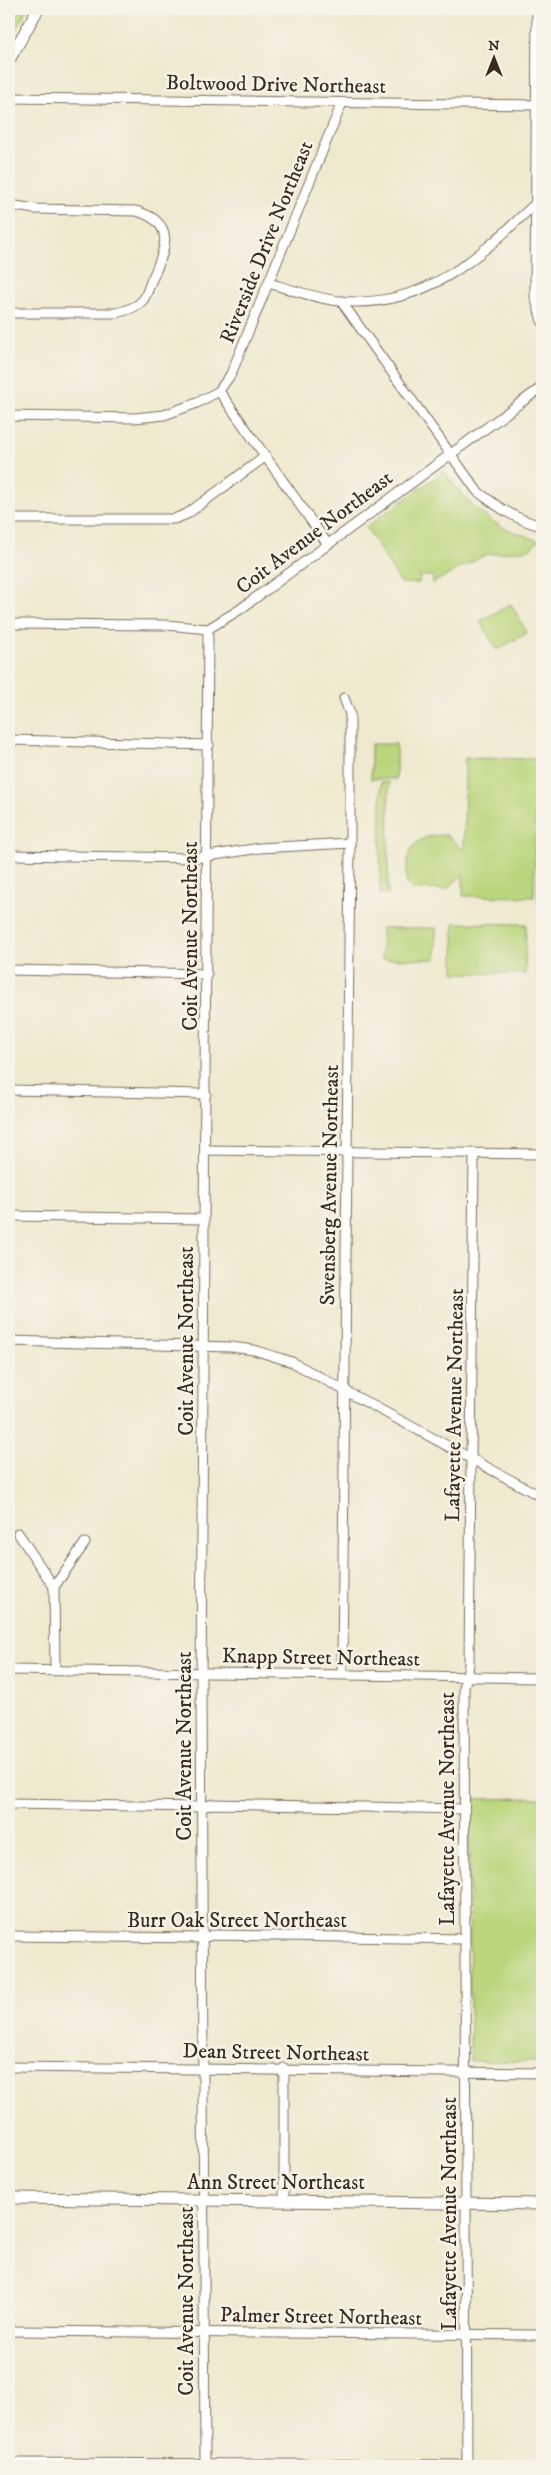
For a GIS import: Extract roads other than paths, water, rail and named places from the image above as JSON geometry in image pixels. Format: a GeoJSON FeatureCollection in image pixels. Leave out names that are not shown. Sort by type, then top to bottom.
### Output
{"type":"FeatureCollection","features":[{"type":"Feature","properties":{"kind":"main road"},"geometry":{"type":"LineString","coordinates":[[9,60],[38,9]]}},
{"type":"Feature","properties":{"kind":"main road","name":"Ann Street Northeast"},"geometry":{"type":"LineString","coordinates":[[9,2198],[542,2204]]}},
{"type":"Feature","properties":{"kind":"street"},"geometry":{"type":"LineString","coordinates":[[538,9],[539,105],[535,296],[542,321]]}},
{"type":"Feature","properties":{"kind":"street","name":"Boltwood Drive Northeast"},"geometry":{"type":"LineString","coordinates":[[9,98],[539,105]]}},
{"type":"Feature","properties":{"kind":"street","name":"Riverside Drive Northeast"},"geometry":{"type":"LineString","coordinates":[[219,391],[231,374],[342,103]]}},
{"type":"Feature","properties":{"kind":"street"},"geometry":{"type":"LineString","coordinates":[[269,283],[317,297],[341,301],[393,299],[423,290],[461,269],[499,238],[536,203]]}},
{"type":"Feature","properties":{"kind":"street"},"geometry":{"type":"LineString","coordinates":[[9,205],[35,209],[136,211],[148,214],[158,221],[163,231],[166,248],[143,300],[130,310],[116,313],[9,313]]}},
{"type":"Feature","properties":{"kind":"street"},"geometry":{"type":"LineString","coordinates":[[341,301],[477,491],[501,510],[526,522],[542,526]]}},
{"type":"Feature","properties":{"kind":"street","name":"Coit Avenue Northeast"},"geometry":{"type":"LineString","coordinates":[[205,2465],[201,1672],[209,744],[208,629],[239,610],[542,387]]}},
{"type":"Feature","properties":{"kind":"street"},"geometry":{"type":"LineString","coordinates":[[9,416],[135,418],[164,415],[197,404],[219,391],[328,543]]}},
{"type":"Feature","properties":{"kind":"street"},"geometry":{"type":"LineString","coordinates":[[9,519],[174,519],[187,514],[266,456]]}},
{"type":"Feature","properties":{"kind":"street"},"geometry":{"type":"LineString","coordinates":[[9,624],[166,626],[208,629]]}},
{"type":"Feature","properties":{"kind":"street","name":"Swensberg Avenue Northeast"},"geometry":{"type":"LineString","coordinates":[[342,1674],[350,843],[350,714],[344,698]]}},
{"type":"Feature","properties":{"kind":"street"},"geometry":{"type":"LineString","coordinates":[[9,740],[209,744]]}},
{"type":"Feature","properties":{"kind":"street"},"geometry":{"type":"LineString","coordinates":[[9,855],[208,857],[260,848],[350,843]]}},
{"type":"Feature","properties":{"kind":"street"},"geometry":{"type":"LineString","coordinates":[[9,970],[206,974]]}},
{"type":"Feature","properties":{"kind":"street"},"geometry":{"type":"LineString","coordinates":[[9,1090],[206,1094]]}},
{"type":"Feature","properties":{"kind":"street"},"geometry":{"type":"LineString","coordinates":[[206,1150],[542,1154]]}},
{"type":"Feature","properties":{"kind":"street","name":"Lafayette Avenue Northeast"},"geometry":{"type":"LineString","coordinates":[[467,2465],[464,1688],[469,1665],[474,1153]]}},
{"type":"Feature","properties":{"kind":"street"},"geometry":{"type":"LineString","coordinates":[[9,1216],[204,1219]]}},
{"type":"Feature","properties":{"kind":"street"},"geometry":{"type":"LineString","coordinates":[[9,1341],[231,1346],[279,1358],[292,1362],[345,1390],[542,1497]]}},
{"type":"Feature","properties":{"kind":"street"},"geometry":{"type":"LineString","coordinates":[[18,1534],[54,1587],[55,1670]]}},
{"type":"Feature","properties":{"kind":"street"},"geometry":{"type":"LineString","coordinates":[[54,1587],[85,1544]]}},
{"type":"Feature","properties":{"kind":"street","name":"Knapp Street Northeast"},"geometry":{"type":"LineString","coordinates":[[9,1670],[542,1678]]}},
{"type":"Feature","properties":{"kind":"street"},"geometry":{"type":"LineString","coordinates":[[9,1804],[202,1807],[213,1804],[464,1809]]}},
{"type":"Feature","properties":{"kind":"street","name":"Burr Oak Street Northeast"},"geometry":{"type":"LineString","coordinates":[[9,1936],[202,1938],[213,1935],[464,1939]]}},
{"type":"Feature","properties":{"kind":"street","name":"Dean Street Northeast"},"geometry":{"type":"LineString","coordinates":[[9,2067],[284,2068],[542,2072]]}},
{"type":"Feature","properties":{"kind":"street"},"geometry":{"type":"LineString","coordinates":[[284,2068],[284,2200]]}},
{"type":"Feature","properties":{"kind":"street","name":"Palmer Street Northeast"},"geometry":{"type":"LineString","coordinates":[[9,2331],[542,2335]]}},
{"type":"Feature","properties":{"kind":"street"},"geometry":{"type":"LineString","coordinates":[[9,2463],[467,2465]]}}]}
